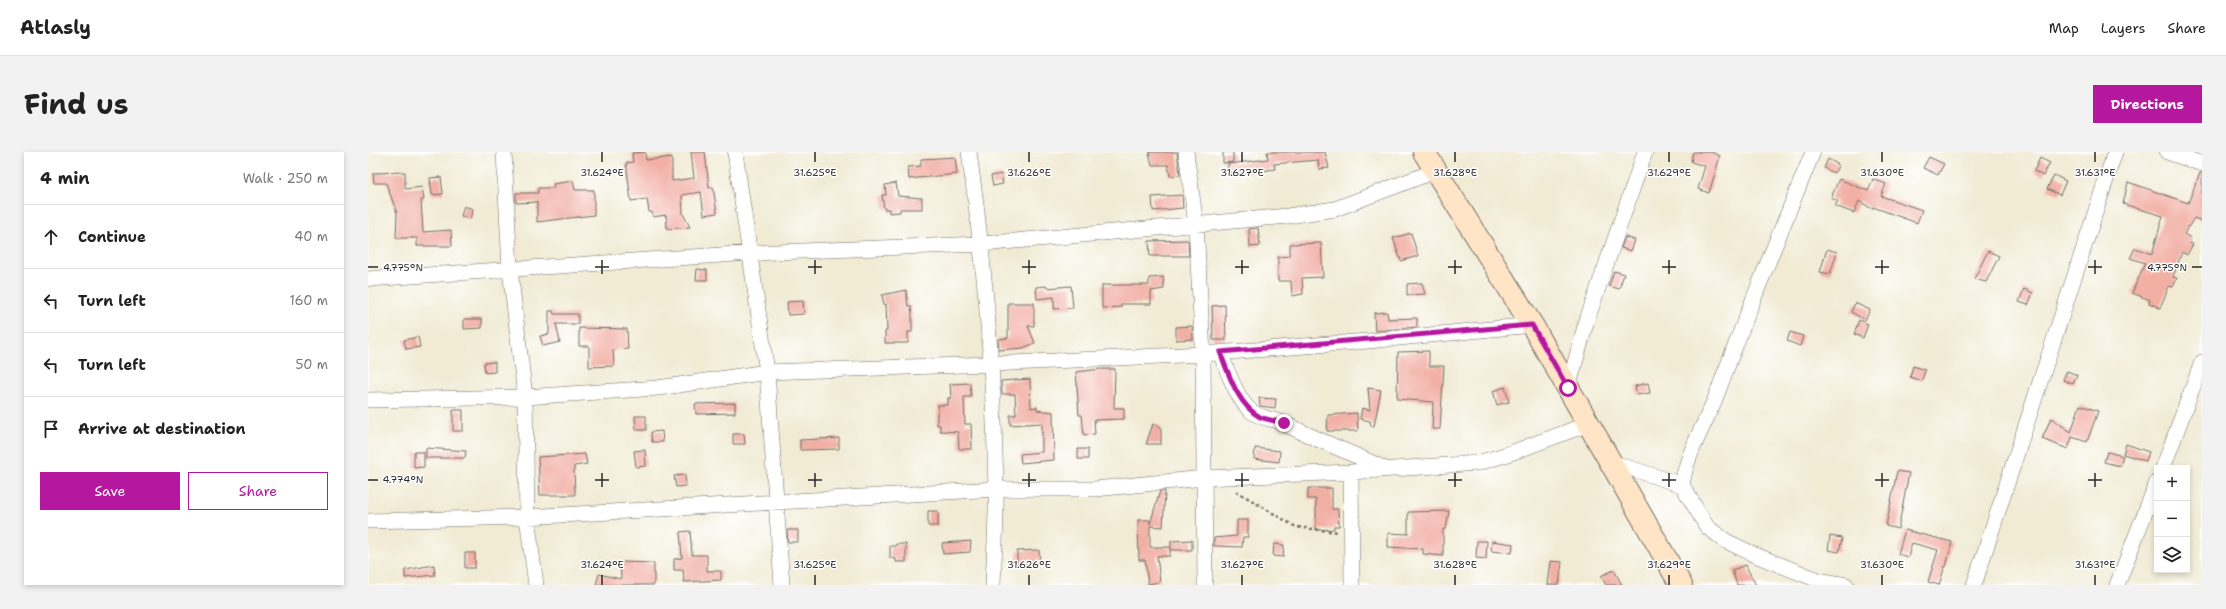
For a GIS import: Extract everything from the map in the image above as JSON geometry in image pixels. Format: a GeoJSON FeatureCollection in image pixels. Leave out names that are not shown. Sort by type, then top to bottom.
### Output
{"type":"FeatureCollection","features":[{"type":"Feature","properties":{"kind":"main road"},"geometry":{"type":"LineString","coordinates":[[1424,152],[1532,325],[1681,585]]}},
{"type":"Feature","properties":{"kind":"street"},"geometry":{"type":"LineString","coordinates":[[504,152],[510,269],[525,396],[527,517],[536,585]]}},
{"type":"Feature","properties":{"kind":"street"},"geometry":{"type":"LineString","coordinates":[[735,152],[751,253],[767,372],[782,585]]}},
{"type":"Feature","properties":{"kind":"street"},"geometry":{"type":"LineString","coordinates":[[969,152],[982,244],[991,364],[996,490],[993,585]]}},
{"type":"Feature","properties":{"kind":"street"},"geometry":{"type":"LineString","coordinates":[[1186,152],[1196,225],[1211,478],[1205,585]]}},
{"type":"Feature","properties":{"kind":"street"},"geometry":{"type":"LineString","coordinates":[[1568,388],[1586,323],[1645,152]]}},
{"type":"Feature","properties":{"kind":"street"},"geometry":{"type":"LineString","coordinates":[[1682,485],[1696,440],[1713,405],[1761,277],[1813,152]]}},
{"type":"Feature","properties":{"kind":"street"},"geometry":{"type":"LineString","coordinates":[[1974,585],[2115,152]]}},
{"type":"Feature","properties":{"kind":"street"},"geometry":{"type":"LineString","coordinates":[[2167,152],[2202,164]]}},
{"type":"Feature","properties":{"kind":"street"},"geometry":{"type":"LineString","coordinates":[[368,280],[751,253],[982,244],[1196,225],[1336,209],[1435,171]]}},
{"type":"Feature","properties":{"kind":"street"},"geometry":{"type":"LineString","coordinates":[[368,400],[525,396],[658,388],[767,372],[991,364],[1203,354],[1532,325]]}},
{"type":"Feature","properties":{"kind":"street"},"geometry":{"type":"LineString","coordinates":[[1220,352],[1235,388],[1250,411],[1262,418],[1284,423],[1295,430],[1344,449],[1385,470]]}},
{"type":"Feature","properties":{"kind":"street"},"geometry":{"type":"LineString","coordinates":[[2163,465],[2202,362]]}},
{"type":"Feature","properties":{"kind":"street"},"geometry":{"type":"LineString","coordinates":[[368,521],[527,517],[776,501],[996,490],[1095,489],[1211,478],[1385,470],[1484,461],[1508,454],[1588,424]]}},
{"type":"Feature","properties":{"kind":"street"},"geometry":{"type":"LineString","coordinates":[[1611,462],[1682,485],[1707,527],[1721,538],[1755,555],[1818,580],[1846,585]]}},
{"type":"Feature","properties":{"kind":"street"},"geometry":{"type":"LineString","coordinates":[[1352,472],[1352,585]]}},
{"type":"Feature","properties":{"kind":"street"},"geometry":{"type":"LineString","coordinates":[[2117,585],[2154,490]]}},
{"type":"Feature","properties":{"kind":"path"},"geometry":{"type":"LineString","coordinates":[[1211,478],[1296,527],[1352,533]]}},
{"type":"Feature","properties":{"kind":"building"},"geometry":{"type":"Polygon","coordinates":[[[645,152],[646,160],[672,157],[672,181],[694,178],[691,152],[705,152],[709,188],[713,187],[717,213],[704,215],[701,192],[682,195],[683,214],[690,227],[667,229],[666,215],[653,217],[652,212],[649,212],[647,199],[631,201],[626,163],[633,162],[632,153],[645,152]]]}},
{"type":"Feature","properties":{"kind":"building"},"geometry":{"type":"Polygon","coordinates":[[[1149,152],[1177,152],[1180,175],[1170,176],[1168,165],[1152,165],[1149,152]]]}},
{"type":"Feature","properties":{"kind":"building"},"geometry":{"type":"Polygon","coordinates":[[[1223,152],[1233,152],[1233,162],[1223,163],[1223,152]]]}},
{"type":"Feature","properties":{"kind":"building"},"geometry":{"type":"Polygon","coordinates":[[[1267,152],[1325,152],[1329,168],[1319,169],[1318,160],[1274,164],[1275,169],[1254,172],[1228,172],[1228,164],[1268,159],[1267,152]]]}},
{"type":"Feature","properties":{"kind":"building"},"geometry":{"type":"Polygon","coordinates":[[[1693,152],[1711,152],[1720,156],[1709,193],[1698,189],[1705,166],[1691,162],[1693,152]]]}},
{"type":"Feature","properties":{"kind":"building"},"geometry":{"type":"Polygon","coordinates":[[[955,157],[957,174],[909,179],[908,167],[921,166],[921,159],[955,157]]]}},
{"type":"Feature","properties":{"kind":"building"},"geometry":{"type":"Polygon","coordinates":[[[1929,157],[1944,164],[1938,175],[1923,168],[1929,157]]]}},
{"type":"Feature","properties":{"kind":"building"},"geometry":{"type":"Polygon","coordinates":[[[2040,158],[2050,163],[2043,176],[2034,171],[2040,158]]]}},
{"type":"Feature","properties":{"kind":"building"},"geometry":{"type":"Polygon","coordinates":[[[1828,159],[1839,165],[1834,173],[1824,168],[1828,159]]]}},
{"type":"Feature","properties":{"kind":"building"},"geometry":{"type":"Polygon","coordinates":[[[405,172],[405,189],[422,187],[424,200],[421,200],[423,232],[451,230],[452,246],[417,246],[417,238],[396,238],[397,213],[386,183],[374,183],[373,173],[405,172]]]}},
{"type":"Feature","properties":{"kind":"building"},"geometry":{"type":"Polygon","coordinates":[[[2200,173],[2202,173],[2202,221],[2194,218],[2184,234],[2191,238],[2189,243],[2193,244],[2187,255],[2182,252],[2173,277],[2177,278],[2173,287],[2169,286],[2160,308],[2149,303],[2150,300],[2132,293],[2145,263],[2130,258],[2135,248],[2152,254],[2163,216],[2123,204],[2128,182],[2188,203],[2200,173]]]}},
{"type":"Feature","properties":{"kind":"building"},"geometry":{"type":"Polygon","coordinates":[[[1001,174],[1003,184],[993,186],[991,176],[1001,174]]]}},
{"type":"Feature","properties":{"kind":"building"},"geometry":{"type":"Polygon","coordinates":[[[2054,175],[2066,181],[2060,195],[2047,189],[2054,175]]]}},
{"type":"Feature","properties":{"kind":"building"},"geometry":{"type":"Polygon","coordinates":[[[441,177],[443,194],[432,195],[430,178],[441,177]]]}},
{"type":"Feature","properties":{"kind":"building"},"geometry":{"type":"Polygon","coordinates":[[[1839,179],[1868,191],[1873,179],[1886,184],[1881,196],[1922,210],[1917,223],[1873,207],[1872,209],[1859,201],[1854,213],[1835,206],[1838,201],[1831,198],[1839,179]]]}},
{"type":"Feature","properties":{"kind":"building"},"geometry":{"type":"Polygon","coordinates":[[[573,181],[575,190],[594,190],[594,215],[537,222],[537,202],[516,203],[516,193],[538,193],[538,188],[554,188],[553,184],[573,181]]]}},
{"type":"Feature","properties":{"kind":"building"},"geometry":{"type":"Polygon","coordinates":[[[896,183],[898,196],[922,198],[922,209],[900,209],[900,212],[889,213],[889,209],[884,209],[882,195],[886,195],[885,185],[896,183]]]}},
{"type":"Feature","properties":{"kind":"building"},"geometry":{"type":"Polygon","coordinates":[[[1182,195],[1183,208],[1153,211],[1152,197],[1182,195]]]}},
{"type":"Feature","properties":{"kind":"building"},"geometry":{"type":"Polygon","coordinates":[[[464,206],[473,209],[470,219],[461,216],[464,206]]]}},
{"type":"Feature","properties":{"kind":"building"},"geometry":{"type":"Polygon","coordinates":[[[1258,228],[1260,246],[1250,247],[1249,229],[1258,228]]]}},
{"type":"Feature","properties":{"kind":"building"},"geometry":{"type":"Polygon","coordinates":[[[1411,233],[1418,256],[1401,261],[1393,238],[1411,233]]]}},
{"type":"Feature","properties":{"kind":"building"},"geometry":{"type":"Polygon","coordinates":[[[1625,237],[1635,240],[1631,251],[1621,248],[1625,237]]]}},
{"type":"Feature","properties":{"kind":"building"},"geometry":{"type":"Polygon","coordinates":[[[1188,240],[1189,256],[1150,256],[1149,241],[1188,240]]]}},
{"type":"Feature","properties":{"kind":"building"},"geometry":{"type":"Polygon","coordinates":[[[1321,243],[1323,277],[1302,278],[1303,294],[1292,296],[1291,281],[1278,281],[1278,257],[1290,256],[1290,244],[1321,243]]]}},
{"type":"Feature","properties":{"kind":"building"},"geometry":{"type":"Polygon","coordinates":[[[1827,249],[1837,252],[1830,274],[1820,272],[1827,249]]]}},
{"type":"Feature","properties":{"kind":"building"},"geometry":{"type":"Polygon","coordinates":[[[1988,251],[1999,256],[1986,282],[1974,279],[1988,251]]]}},
{"type":"Feature","properties":{"kind":"building"},"geometry":{"type":"Polygon","coordinates":[[[697,269],[707,270],[707,280],[696,280],[697,269]]]}},
{"type":"Feature","properties":{"kind":"building"},"geometry":{"type":"Polygon","coordinates":[[[1614,271],[1624,274],[1619,289],[1609,286],[1614,271]]]}},
{"type":"Feature","properties":{"kind":"building"},"geometry":{"type":"Polygon","coordinates":[[[1163,277],[1164,289],[1151,291],[1151,304],[1121,304],[1121,307],[1102,308],[1102,285],[1149,285],[1149,278],[1163,277]]]}},
{"type":"Feature","properties":{"kind":"building"},"geometry":{"type":"Polygon","coordinates":[[[1422,283],[1425,294],[1407,295],[1407,284],[1422,283]]]}},
{"type":"Feature","properties":{"kind":"building"},"geometry":{"type":"Polygon","coordinates":[[[1046,286],[1047,288],[1071,286],[1073,308],[1054,309],[1054,297],[1037,299],[1036,287],[1046,286]]]}},
{"type":"Feature","properties":{"kind":"building"},"geometry":{"type":"Polygon","coordinates":[[[2024,289],[2033,293],[2028,305],[2019,302],[2024,289]]]}},
{"type":"Feature","properties":{"kind":"building"},"geometry":{"type":"Polygon","coordinates":[[[906,290],[908,306],[911,306],[912,316],[912,332],[908,332],[908,343],[885,343],[885,331],[887,331],[886,304],[884,305],[882,295],[906,290]]]}},
{"type":"Feature","properties":{"kind":"building"},"geometry":{"type":"Polygon","coordinates":[[[803,301],[804,314],[788,315],[787,302],[803,301]]]}},
{"type":"Feature","properties":{"kind":"building"},"geometry":{"type":"Polygon","coordinates":[[[1008,303],[1034,303],[1034,326],[1028,326],[1035,343],[1023,348],[999,350],[998,339],[1008,338],[1008,303]]]}},
{"type":"Feature","properties":{"kind":"building"},"geometry":{"type":"Polygon","coordinates":[[[1855,303],[1870,310],[1865,320],[1851,312],[1855,303]]]}},
{"type":"Feature","properties":{"kind":"building"},"geometry":{"type":"Polygon","coordinates":[[[1225,305],[1226,340],[1213,340],[1212,306],[1225,305]]]}},
{"type":"Feature","properties":{"kind":"building"},"geometry":{"type":"Polygon","coordinates":[[[549,311],[553,311],[554,314],[578,314],[578,324],[556,324],[560,342],[543,346],[540,336],[549,334],[549,311]]]}},
{"type":"Feature","properties":{"kind":"building"},"geometry":{"type":"Polygon","coordinates":[[[1387,312],[1388,319],[1417,318],[1417,327],[1375,331],[1374,313],[1387,312]]]}},
{"type":"Feature","properties":{"kind":"building"},"geometry":{"type":"Polygon","coordinates":[[[464,319],[482,319],[482,328],[464,329],[464,319]]]}},
{"type":"Feature","properties":{"kind":"building"},"geometry":{"type":"Polygon","coordinates":[[[1859,320],[1868,324],[1863,338],[1854,334],[1859,320]]]}},
{"type":"Feature","properties":{"kind":"building"},"geometry":{"type":"Polygon","coordinates":[[[1192,326],[1193,339],[1176,340],[1176,327],[1192,326]]]}},
{"type":"Feature","properties":{"kind":"building"},"geometry":{"type":"Polygon","coordinates":[[[579,328],[627,329],[628,349],[613,350],[614,366],[589,367],[589,346],[579,346],[579,328]]]}},
{"type":"Feature","properties":{"kind":"building"},"geometry":{"type":"Polygon","coordinates":[[[1790,332],[1803,336],[1800,346],[1787,341],[1790,332]]]}},
{"type":"Feature","properties":{"kind":"building"},"geometry":{"type":"Polygon","coordinates":[[[418,337],[420,347],[406,349],[404,340],[418,337]]]}},
{"type":"Feature","properties":{"kind":"building"},"geometry":{"type":"Polygon","coordinates":[[[1429,351],[1429,366],[1444,366],[1440,429],[1432,429],[1433,402],[1397,399],[1398,352],[1429,351]]]}},
{"type":"Feature","properties":{"kind":"building"},"geometry":{"type":"Polygon","coordinates":[[[495,362],[495,372],[485,373],[484,363],[495,362]]]}},
{"type":"Feature","properties":{"kind":"building"},"geometry":{"type":"Polygon","coordinates":[[[1913,366],[1925,370],[1922,381],[1910,377],[1913,366]]]}},
{"type":"Feature","properties":{"kind":"building"},"geometry":{"type":"Polygon","coordinates":[[[1115,369],[1114,408],[1124,408],[1124,419],[1094,420],[1095,434],[1084,435],[1082,415],[1079,415],[1076,372],[1115,369]]]}},
{"type":"Feature","properties":{"kind":"building"},"geometry":{"type":"Polygon","coordinates":[[[2067,371],[2077,375],[2073,384],[2063,380],[2067,371]]]}},
{"type":"Feature","properties":{"kind":"building"},"geometry":{"type":"Polygon","coordinates":[[[1030,379],[1031,408],[1037,407],[1037,410],[1053,412],[1054,460],[1021,463],[1020,454],[1042,452],[1042,423],[1010,425],[1010,415],[1016,415],[1015,394],[1002,394],[1001,381],[1030,379]]]}},
{"type":"Feature","properties":{"kind":"building"},"geometry":{"type":"Polygon","coordinates":[[[970,383],[971,397],[964,397],[965,424],[971,424],[972,449],[959,449],[958,432],[940,431],[940,425],[937,425],[938,405],[948,405],[948,398],[951,398],[950,384],[970,383]]]}},
{"type":"Feature","properties":{"kind":"building"},"geometry":{"type":"Polygon","coordinates":[[[1648,383],[1650,393],[1637,395],[1635,386],[1648,383]]]}},
{"type":"Feature","properties":{"kind":"building"},"geometry":{"type":"Polygon","coordinates":[[[1505,387],[1509,402],[1497,405],[1493,391],[1505,387]]]}},
{"type":"Feature","properties":{"kind":"building"},"geometry":{"type":"Polygon","coordinates":[[[1368,388],[1381,390],[1374,426],[1371,426],[1370,421],[1360,419],[1362,408],[1370,410],[1368,388]]]}},
{"type":"Feature","properties":{"kind":"building"},"geometry":{"type":"Polygon","coordinates":[[[1259,398],[1276,399],[1275,408],[1260,406],[1259,398]]]}},
{"type":"Feature","properties":{"kind":"building"},"geometry":{"type":"Polygon","coordinates":[[[735,403],[735,413],[696,414],[695,404],[735,403]]]}},
{"type":"Feature","properties":{"kind":"building"},"geometry":{"type":"Polygon","coordinates":[[[2080,405],[2098,411],[2087,442],[2072,437],[2068,449],[2042,439],[2051,418],[2071,432],[2080,405]]]}},
{"type":"Feature","properties":{"kind":"building"},"geometry":{"type":"Polygon","coordinates":[[[453,410],[463,410],[463,431],[453,431],[453,410]]]}},
{"type":"Feature","properties":{"kind":"building"},"geometry":{"type":"Polygon","coordinates":[[[1357,413],[1358,431],[1327,431],[1328,415],[1357,413]]]}},
{"type":"Feature","properties":{"kind":"building"},"geometry":{"type":"Polygon","coordinates":[[[635,416],[646,416],[646,430],[636,430],[635,416]]]}},
{"type":"Feature","properties":{"kind":"building"},"geometry":{"type":"Polygon","coordinates":[[[1153,424],[1161,427],[1161,444],[1146,444],[1153,424]]]}},
{"type":"Feature","properties":{"kind":"building"},"geometry":{"type":"Polygon","coordinates":[[[662,431],[663,442],[652,442],[651,432],[662,431]]]}},
{"type":"Feature","properties":{"kind":"building"},"geometry":{"type":"Polygon","coordinates":[[[733,434],[744,434],[745,444],[733,444],[733,434]]]}},
{"type":"Feature","properties":{"kind":"building"},"geometry":{"type":"Polygon","coordinates":[[[839,438],[839,449],[800,450],[800,440],[839,438]]]}},
{"type":"Feature","properties":{"kind":"building"},"geometry":{"type":"Polygon","coordinates":[[[2126,444],[2149,452],[2146,461],[2123,454],[2126,444]]]}},
{"type":"Feature","properties":{"kind":"building"},"geometry":{"type":"Polygon","coordinates":[[[426,448],[466,451],[465,458],[426,458],[426,448]]]}},
{"type":"Feature","properties":{"kind":"building"},"geometry":{"type":"Polygon","coordinates":[[[1255,448],[1280,451],[1279,462],[1254,459],[1255,448]]]}},
{"type":"Feature","properties":{"kind":"building"},"geometry":{"type":"Polygon","coordinates":[[[1078,449],[1088,449],[1088,459],[1078,459],[1078,449]]]}},
{"type":"Feature","properties":{"kind":"building"},"geometry":{"type":"Polygon","coordinates":[[[645,450],[646,466],[636,467],[634,451],[645,450]]]}},
{"type":"Feature","properties":{"kind":"building"},"geometry":{"type":"Polygon","coordinates":[[[414,452],[424,452],[424,467],[414,468],[414,452]]]}},
{"type":"Feature","properties":{"kind":"building"},"geometry":{"type":"Polygon","coordinates":[[[2107,452],[2123,456],[2120,466],[2104,462],[2107,452]]]}},
{"type":"Feature","properties":{"kind":"building"},"geometry":{"type":"Polygon","coordinates":[[[585,454],[587,464],[574,466],[575,495],[540,495],[538,457],[585,454]]]}},
{"type":"Feature","properties":{"kind":"building"},"geometry":{"type":"Polygon","coordinates":[[[1897,471],[1909,473],[1898,529],[1886,526],[1897,471]]]}},
{"type":"Feature","properties":{"kind":"building"},"geometry":{"type":"Polygon","coordinates":[[[685,475],[686,486],[676,487],[674,476],[685,475]]]}},
{"type":"Feature","properties":{"kind":"building"},"geometry":{"type":"Polygon","coordinates":[[[1308,488],[1332,488],[1332,509],[1338,509],[1339,526],[1334,526],[1334,529],[1316,530],[1316,499],[1308,499],[1308,488]]]}},
{"type":"Feature","properties":{"kind":"building"},"geometry":{"type":"Polygon","coordinates":[[[1160,491],[1165,491],[1163,527],[1150,526],[1150,547],[1170,547],[1170,556],[1157,556],[1160,582],[1148,584],[1145,560],[1139,560],[1138,520],[1150,520],[1150,524],[1160,491]]]}},
{"type":"Feature","properties":{"kind":"building"},"geometry":{"type":"Polygon","coordinates":[[[928,511],[938,511],[938,526],[928,526],[928,511]]]}},
{"type":"Feature","properties":{"kind":"building"},"geometry":{"type":"Polygon","coordinates":[[[1449,511],[1446,529],[1443,529],[1443,556],[1423,554],[1423,549],[1388,547],[1388,533],[1408,534],[1408,512],[1449,511]]]}},
{"type":"Feature","properties":{"kind":"building"},"geometry":{"type":"Polygon","coordinates":[[[1237,520],[1248,520],[1248,537],[1243,537],[1242,547],[1214,546],[1214,538],[1237,536],[1237,520]]]}},
{"type":"Feature","properties":{"kind":"building"},"geometry":{"type":"Polygon","coordinates":[[[787,530],[798,530],[798,542],[788,542],[787,530]]]}},
{"type":"Feature","properties":{"kind":"building"},"geometry":{"type":"Polygon","coordinates":[[[1905,530],[1952,542],[1946,567],[1945,566],[1939,585],[1928,582],[1938,550],[1912,543],[1908,557],[1898,554],[1905,530]]]}},
{"type":"Feature","properties":{"kind":"building"},"geometry":{"type":"Polygon","coordinates":[[[690,531],[692,555],[707,555],[707,571],[721,571],[721,580],[684,582],[683,570],[674,570],[674,559],[682,558],[680,532],[690,531]]]}},
{"type":"Feature","properties":{"kind":"building"},"geometry":{"type":"Polygon","coordinates":[[[1830,536],[1842,538],[1839,552],[1828,550],[1830,536]]]}},
{"type":"Feature","properties":{"kind":"building"},"geometry":{"type":"Polygon","coordinates":[[[1192,540],[1192,550],[1171,550],[1171,541],[1192,540]]]}},
{"type":"Feature","properties":{"kind":"building"},"geometry":{"type":"Polygon","coordinates":[[[971,541],[970,552],[943,554],[942,543],[971,541]]]}},
{"type":"Feature","properties":{"kind":"building"},"geometry":{"type":"Polygon","coordinates":[[[1477,541],[1487,541],[1486,559],[1476,558],[1477,541]]]}},
{"type":"Feature","properties":{"kind":"building"},"geometry":{"type":"Polygon","coordinates":[[[1492,541],[1513,544],[1512,553],[1491,551],[1492,541]]]}},
{"type":"Feature","properties":{"kind":"building"},"geometry":{"type":"Polygon","coordinates":[[[896,544],[906,544],[906,562],[896,562],[896,559],[890,558],[890,546],[896,546],[896,544]]]}},
{"type":"Feature","properties":{"kind":"building"},"geometry":{"type":"Polygon","coordinates":[[[1274,544],[1284,545],[1283,557],[1273,556],[1274,544]]]}},
{"type":"Feature","properties":{"kind":"building"},"geometry":{"type":"Polygon","coordinates":[[[1039,550],[1040,562],[1017,564],[1017,551],[1039,550]]]}},
{"type":"Feature","properties":{"kind":"building"},"geometry":{"type":"Polygon","coordinates":[[[465,553],[475,553],[475,568],[465,568],[465,553]]]}},
{"type":"Feature","properties":{"kind":"building"},"geometry":{"type":"Polygon","coordinates":[[[1551,561],[1562,562],[1559,585],[1548,585],[1551,561]]]}},
{"type":"Feature","properties":{"kind":"building"},"geometry":{"type":"Polygon","coordinates":[[[620,562],[654,563],[654,585],[596,585],[599,574],[621,579],[620,562]]]}},
{"type":"Feature","properties":{"kind":"building"},"geometry":{"type":"Polygon","coordinates":[[[434,565],[435,575],[405,578],[405,570],[434,565]]]}},
{"type":"Feature","properties":{"kind":"building"},"geometry":{"type":"Polygon","coordinates":[[[1746,565],[1756,585],[1737,585],[1732,570],[1746,565]]]}},
{"type":"Feature","properties":{"kind":"building"},"geometry":{"type":"Polygon","coordinates":[[[1614,570],[1622,585],[1606,585],[1601,576],[1614,570]]]}},
{"type":"Feature","properties":{"kind":"route"},"geometry":{"type":"LineString","coordinates":[[1284,423],[1262,418],[1250,411],[1235,388],[1220,352],[1289,348],[1532,325],[1568,388]]}}]}
